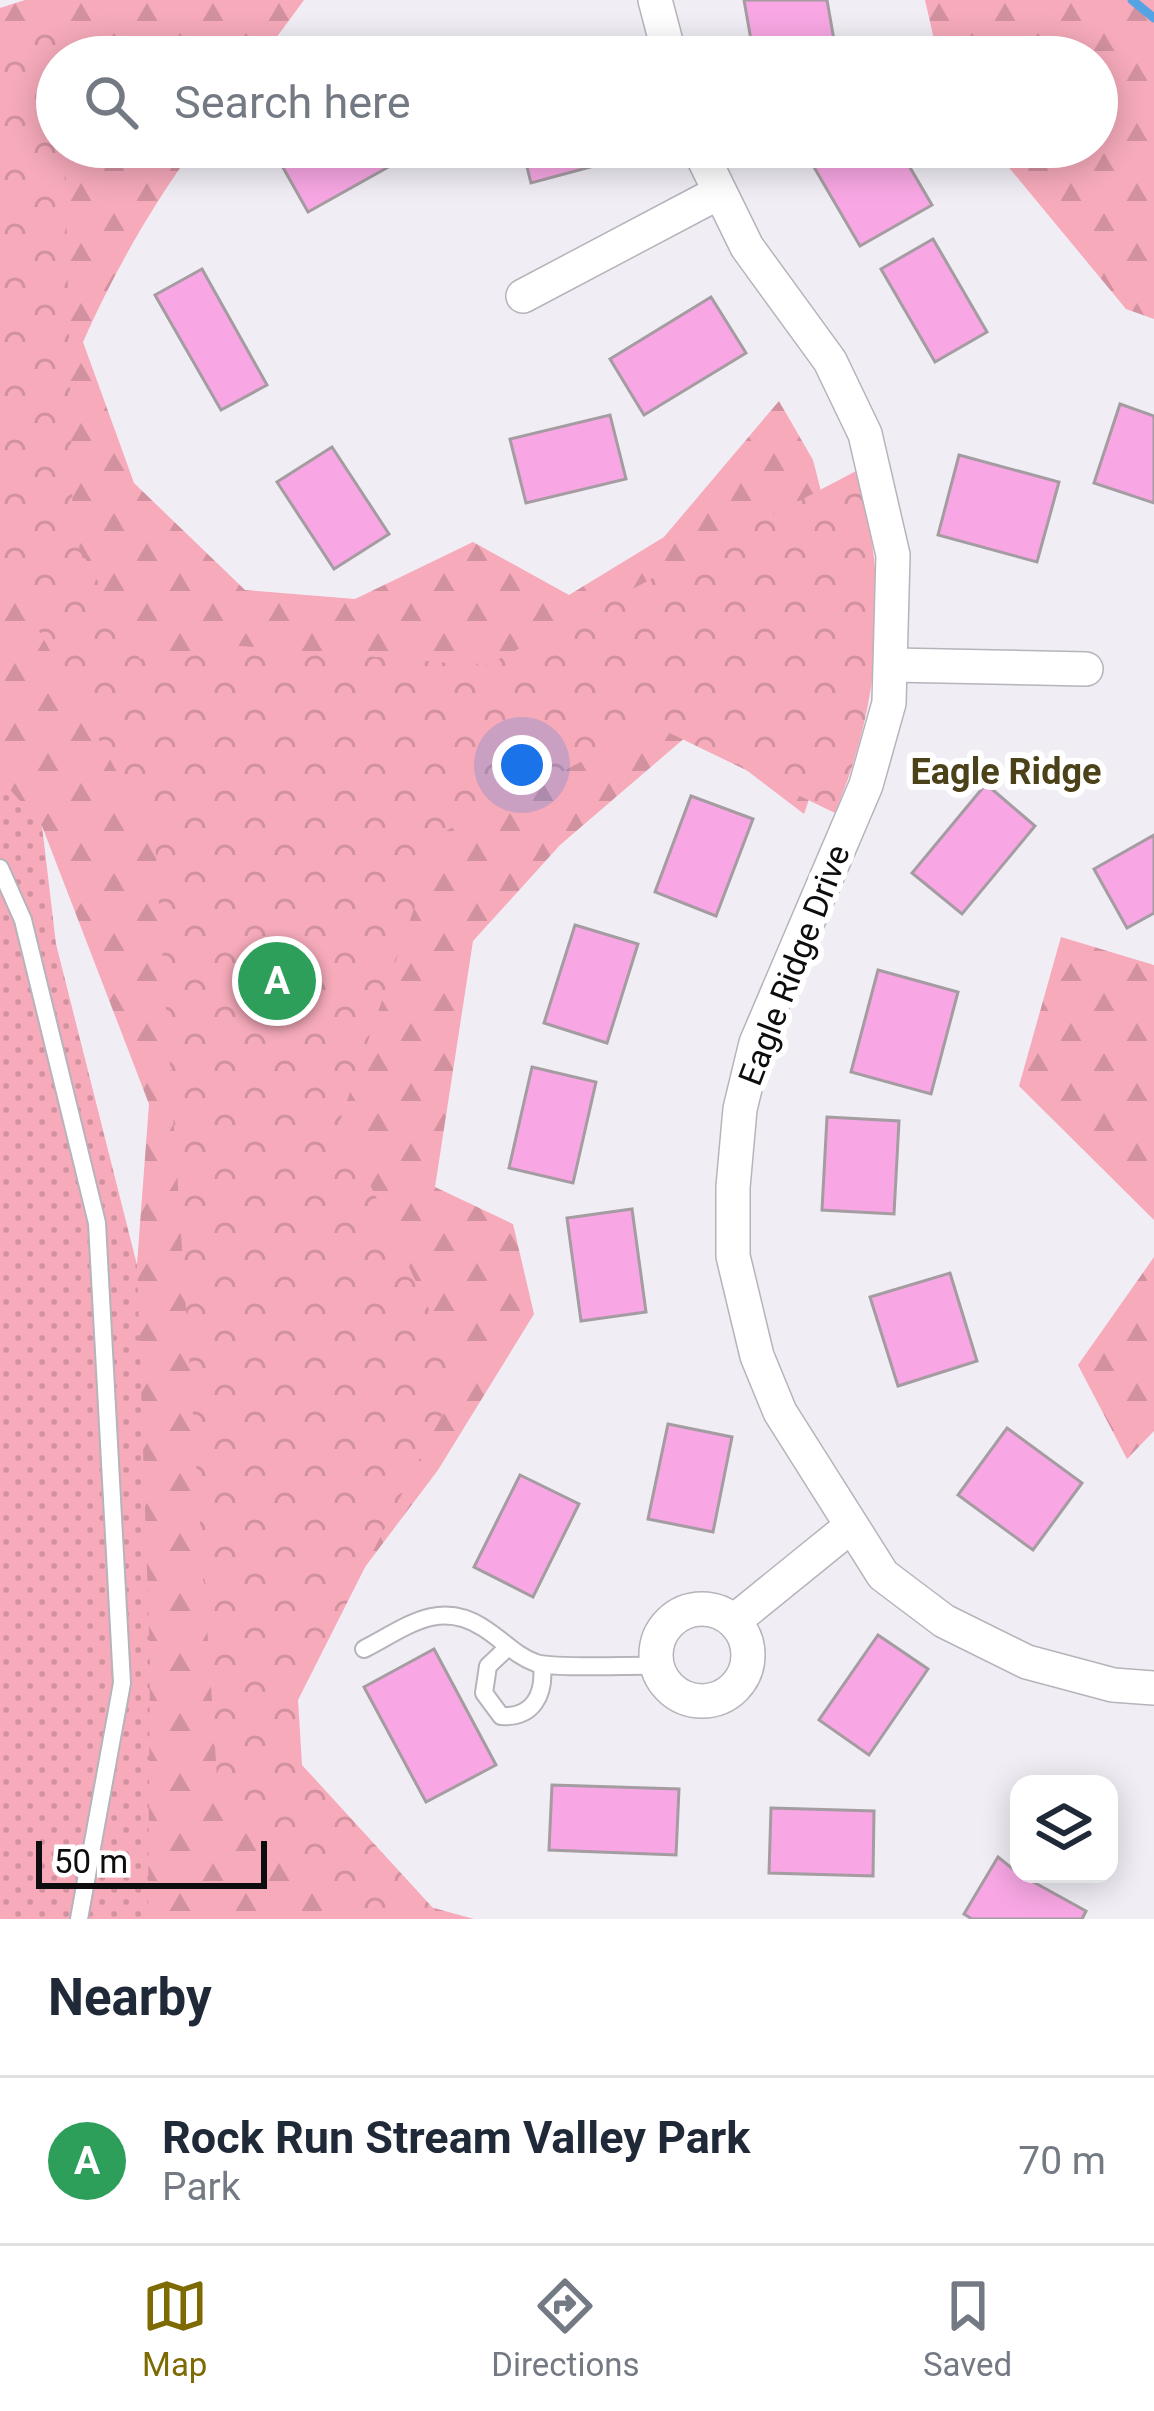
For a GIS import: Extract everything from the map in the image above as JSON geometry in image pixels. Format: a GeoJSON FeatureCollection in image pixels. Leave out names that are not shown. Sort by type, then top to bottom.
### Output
{"type":"FeatureCollection","features":[{"type":"Feature","properties":{"kind":"street"},"geometry":{"type":"LineString","coordinates":[[655,0],[664,36]]}},
{"type":"Feature","properties":{"kind":"street","name":"Eagle Ridge Drive"},"geometry":{"type":"LineString","coordinates":[[707,168],[747,248],[830,361],[865,434],[893,555],[890,703],[866,785],[757,1043],[740,1109],[733,1256],[758,1356],[780,1412],[883,1575],[944,1621],[1027,1662],[1113,1685],[1154,1688]]}},
{"type":"Feature","properties":{"kind":"street"},"geometry":{"type":"LineString","coordinates":[[523,296],[718,193]]}},
{"type":"Feature","properties":{"kind":"street"},"geometry":{"type":"LineString","coordinates":[[893,665],[1086,669]]}},
{"type":"Feature","properties":{"kind":"street"},"geometry":{"type":"LineString","coordinates":[[734,1621],[850,1527]]}},
{"type":"Feature","properties":{"kind":"street"},"geometry":{"type":"LineString","coordinates":[[705,1608],[734,1621],[748,1646],[748,1661],[736,1687],[724,1695],[696,1701],[682,1697],[669,1688],[657,1666],[657,1643],[674,1617],[705,1608]]}},
{"type":"Feature","properties":{"kind":"lane"},"geometry":{"type":"LineString","coordinates":[[0,868],[23,920],[98,1223],[122,1683],[79,1919]]}},
{"type":"Feature","properties":{"kind":"lane"},"geometry":{"type":"LineString","coordinates":[[364,1649],[428,1617],[453,1612],[542,1665],[657,1666]]}},
{"type":"Feature","properties":{"kind":"lane"},"geometry":{"type":"LineString","coordinates":[[507,1648],[488,1666],[484,1693],[501,1716],[518,1717],[533,1707],[544,1685],[542,1665]]}},
{"type":"Feature","properties":{"kind":"green space"},"geometry":{"type":"Polygon","coordinates":[[[25,0],[304,0],[277,36],[36,36],[36,168],[180,168],[134,242],[83,342],[134,483],[245,590],[355,599],[473,542],[569,595],[664,537],[779,401],[813,460],[837,554],[833,728],[804,814],[694,730],[560,845],[473,941],[435,1187],[513,1224],[534,1314],[438,1470],[292,1664],[254,1727],[339,1882],[474,1919],[148,1919],[150,1661],[137,1264],[149,1104],[42,826],[0,778],[0,8],[25,0]]]}},
{"type":"Feature","properties":{"kind":"green space"},"geometry":{"type":"Polygon","coordinates":[[[925,0],[1154,0],[1154,319],[1126,309],[1009,168],[1118,168],[1118,36],[933,36],[925,0]]]}},
{"type":"Feature","properties":{"kind":"green space"},"geometry":{"type":"Polygon","coordinates":[[[53,31],[55,36],[36,36],[36,168],[65,168],[73,536],[140,659],[241,646],[486,666],[856,471],[867,514],[874,557],[876,644],[863,729],[835,813],[653,725],[440,834],[340,1121],[461,1377],[298,1700],[302,1765],[443,1919],[355,1919],[217,1777],[155,841],[0,560],[0,40],[53,31]]]}},
{"type":"Feature","properties":{"kind":"green space"},"geometry":{"type":"Polygon","coordinates":[[[0,768],[42,826],[56,944],[137,1265],[205,1919],[0,1919],[0,768]]]}},
{"type":"Feature","properties":{"kind":"green space"},"geometry":{"type":"Polygon","coordinates":[[[1061,937],[1154,965],[1154,1220],[1019,1086],[1061,937]]]}},
{"type":"Feature","properties":{"kind":"green space"},"geometry":{"type":"Polygon","coordinates":[[[1154,1257],[1154,1431],[1127,1459],[1078,1365],[1154,1257]]]}},
{"type":"Feature","properties":{"kind":"building"},"geometry":{"type":"Polygon","coordinates":[[[744,0],[827,0],[833,36],[750,36],[744,0]]]}},
{"type":"Feature","properties":{"kind":"building"},"geometry":{"type":"Polygon","coordinates":[[[283,168],[387,168],[308,212],[283,168]]]}},
{"type":"Feature","properties":{"kind":"building"},"geometry":{"type":"Polygon","coordinates":[[[527,168],[587,168],[531,183],[527,168]]]}},
{"type":"Feature","properties":{"kind":"building"},"geometry":{"type":"Polygon","coordinates":[[[814,168],[910,168],[932,205],[860,246],[814,168]]]}},
{"type":"Feature","properties":{"kind":"building"},"geometry":{"type":"Polygon","coordinates":[[[933,239],[987,332],[935,362],[881,269],[933,239]]]}},
{"type":"Feature","properties":{"kind":"building"},"geometry":{"type":"Polygon","coordinates":[[[202,269],[267,385],[221,410],[155,295],[202,269]]]}},
{"type":"Feature","properties":{"kind":"building"},"geometry":{"type":"Polygon","coordinates":[[[711,297],[746,353],[644,415],[610,359],[711,297]]]}},
{"type":"Feature","properties":{"kind":"building"},"geometry":{"type":"Polygon","coordinates":[[[1120,404],[1154,416],[1154,503],[1094,483],[1120,404]]]}},
{"type":"Feature","properties":{"kind":"building"},"geometry":{"type":"Polygon","coordinates":[[[610,415],[626,479],[526,503],[510,439],[610,415]]]}},
{"type":"Feature","properties":{"kind":"building"},"geometry":{"type":"Polygon","coordinates":[[[332,447],[389,534],[334,569],[277,482],[332,447]]]}},
{"type":"Feature","properties":{"kind":"building"},"geometry":{"type":"Polygon","coordinates":[[[959,455],[1059,482],[1037,562],[938,535],[959,455]]]}},
{"type":"Feature","properties":{"kind":"building"},"geometry":{"type":"Polygon","coordinates":[[[986,784],[1035,826],[962,914],[912,873],[986,784]]]}},
{"type":"Feature","properties":{"kind":"building"},"geometry":{"type":"Polygon","coordinates":[[[691,796],[753,819],[716,916],[655,892],[691,796]]]}},
{"type":"Feature","properties":{"kind":"building"},"geometry":{"type":"Polygon","coordinates":[[[1154,835],[1154,913],[1127,928],[1094,869],[1154,835]]]}},
{"type":"Feature","properties":{"kind":"building"},"geometry":{"type":"Polygon","coordinates":[[[575,925],[638,944],[607,1043],[544,1023],[575,925]]]}},
{"type":"Feature","properties":{"kind":"building"},"geometry":{"type":"Polygon","coordinates":[[[878,970],[958,992],[931,1094],[851,1072],[878,970]]]}},
{"type":"Feature","properties":{"kind":"building"},"geometry":{"type":"Polygon","coordinates":[[[532,1067],[596,1082],[573,1183],[509,1168],[532,1067]]]}},
{"type":"Feature","properties":{"kind":"building"},"geometry":{"type":"Polygon","coordinates":[[[827,1117],[899,1121],[894,1214],[822,1210],[827,1117]]]}},
{"type":"Feature","properties":{"kind":"building"},"geometry":{"type":"Polygon","coordinates":[[[632,1209],[646,1312],[581,1321],[567,1218],[632,1209]]]}},
{"type":"Feature","properties":{"kind":"building"},"geometry":{"type":"Polygon","coordinates":[[[950,1273],[977,1361],[898,1386],[870,1297],[950,1273]]]}},
{"type":"Feature","properties":{"kind":"building"},"geometry":{"type":"Polygon","coordinates":[[[668,1424],[732,1437],[713,1532],[648,1519],[668,1424]]]}},
{"type":"Feature","properties":{"kind":"building"},"geometry":{"type":"Polygon","coordinates":[[[1007,1428],[1082,1483],[1033,1550],[958,1495],[1007,1428]]]}},
{"type":"Feature","properties":{"kind":"building"},"geometry":{"type":"Polygon","coordinates":[[[520,1475],[579,1504],[533,1597],[474,1567],[520,1475]]]}},
{"type":"Feature","properties":{"kind":"building"},"geometry":{"type":"Polygon","coordinates":[[[878,1635],[928,1669],[869,1755],[819,1720],[878,1635]]]}},
{"type":"Feature","properties":{"kind":"building"},"geometry":{"type":"Polygon","coordinates":[[[434,1649],[496,1765],[426,1802],[364,1687],[434,1649]]]}},
{"type":"Feature","properties":{"kind":"building"},"geometry":{"type":"Polygon","coordinates":[[[552,1785],[679,1789],[676,1855],[549,1850],[552,1785]]]}},
{"type":"Feature","properties":{"kind":"building"},"geometry":{"type":"Polygon","coordinates":[[[771,1808],[874,1811],[873,1876],[769,1873],[771,1808]]]}},
{"type":"Feature","properties":{"kind":"building"},"geometry":{"type":"Polygon","coordinates":[[[998,1857],[1010,1867],[1010,1883],[1035,1883],[1086,1911],[1082,1919],[972,1919],[964,1914],[998,1857]]]}},
{"type":"Feature","properties":{"kind":"waterway"},"geometry":{"type":"LineString","coordinates":[[1132,0],[1154,18]]}},
{"type":"Feature","properties":{"kind":"place","name":"Rock Run Stream Valley Park"},"geometry":{"type":"Point","coordinates":[277,981]}},
{"type":"Feature","properties":{"kind":"district","name":"Eagle Ridge"},"geometry":{"type":"Point","coordinates":[1006,772]}}]}
